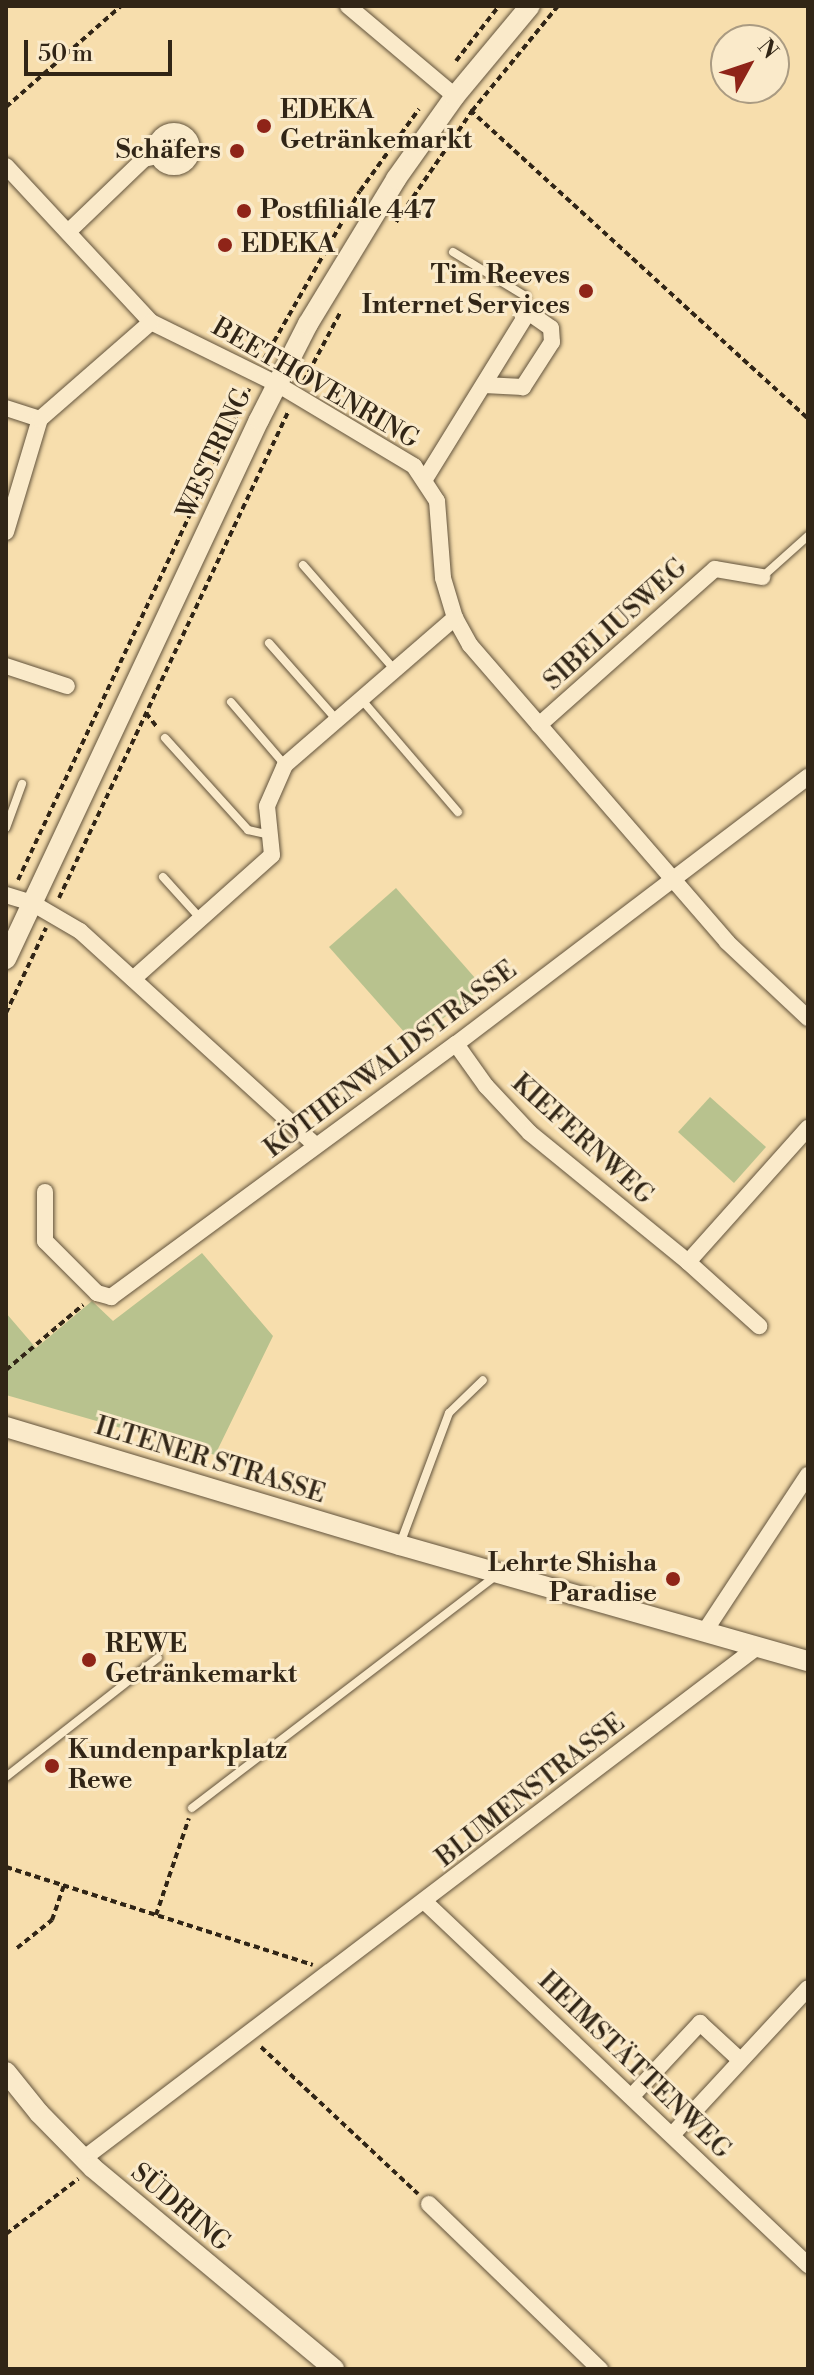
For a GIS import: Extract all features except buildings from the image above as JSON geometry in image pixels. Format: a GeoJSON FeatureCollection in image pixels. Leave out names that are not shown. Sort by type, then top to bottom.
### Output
{"type":"FeatureCollection","features":[{"type":"Feature","properties":{"kind":"street"},"geometry":{"type":"LineString","coordinates":[[348,6],[455,96]]}},
{"type":"Feature","properties":{"kind":"street","name":"WESTRING"},"geometry":{"type":"LineString","coordinates":[[6,959],[277,384],[345,259],[455,96],[530,6]]}},
{"type":"Feature","properties":{"kind":"street"},"geometry":{"type":"LineString","coordinates":[[68,232],[144,159],[157,156]]}},
{"type":"Feature","properties":{"kind":"street","name":"BEETHOVENRING"},"geometry":{"type":"LineString","coordinates":[[6,166],[151,322],[277,384],[414,466],[437,501],[443,578],[455,618],[470,645],[727,942],[808,1018]]}},
{"type":"Feature","properties":{"kind":"street"},"geometry":{"type":"LineString","coordinates":[[425,479],[528,312],[551,328],[552,342],[523,387],[484,385]]}},
{"type":"Feature","properties":{"kind":"street"},"geometry":{"type":"LineString","coordinates":[[7,528],[40,419],[151,322]]}},
{"type":"Feature","properties":{"kind":"street"},"geometry":{"type":"LineString","coordinates":[[6,408],[40,419]]}},
{"type":"Feature","properties":{"kind":"street","name":"SIBELIUSWEG"},"geometry":{"type":"LineString","coordinates":[[539,725],[715,569],[762,577]]}},
{"type":"Feature","properties":{"kind":"street"},"geometry":{"type":"LineString","coordinates":[[133,979],[272,855],[267,806],[285,765],[455,618]]}},
{"type":"Feature","properties":{"kind":"street"},"geometry":{"type":"LineString","coordinates":[[6,666],[67,686]]}},
{"type":"Feature","properties":{"kind":"street","name":"KÖTHENWALDSTRASSE"},"geometry":{"type":"LineString","coordinates":[[97,1293],[111,1297],[456,1044],[672,876],[808,777]]}},
{"type":"Feature","properties":{"kind":"street"},"geometry":{"type":"LineString","coordinates":[[6,895],[32,903],[80,931],[316,1146]]}},
{"type":"Feature","properties":{"kind":"street","name":"KIEFERNWEG"},"geometry":{"type":"LineString","coordinates":[[456,1044],[486,1086],[530,1133],[688,1262],[759,1326]]}},
{"type":"Feature","properties":{"kind":"street"},"geometry":{"type":"LineString","coordinates":[[688,1262],[808,1128]]}},
{"type":"Feature","properties":{"kind":"street"},"geometry":{"type":"LineString","coordinates":[[45,1192],[45,1241],[97,1293]]}},
{"type":"Feature","properties":{"kind":"street","name":"ILTENER STRASSE"},"geometry":{"type":"LineString","coordinates":[[6,1427],[499,1574],[808,1661]]}},
{"type":"Feature","properties":{"kind":"street"},"geometry":{"type":"LineString","coordinates":[[705,1631],[808,1475]]}},
{"type":"Feature","properties":{"kind":"street","name":"BLUMENSTRASSE"},"geometry":{"type":"LineString","coordinates":[[88,2163],[249,2035],[757,1647]]}},
{"type":"Feature","properties":{"kind":"street","name":"HEIMSTÄTTENWEG"},"geometry":{"type":"LineString","coordinates":[[425,1902],[808,2265]]}},
{"type":"Feature","properties":{"kind":"street"},"geometry":{"type":"LineString","coordinates":[[672,2135],[740,2060],[804,2000]]}},
{"type":"Feature","properties":{"kind":"street"},"geometry":{"type":"LineString","coordinates":[[632,2096],[700,2023],[740,2060]]}},
{"type":"Feature","properties":{"kind":"street","name":"SÜDRING"},"geometry":{"type":"LineString","coordinates":[[6,2072],[39,2113],[88,2163],[334,2369]]}},
{"type":"Feature","properties":{"kind":"street"},"geometry":{"type":"LineString","coordinates":[[429,2204],[600,2369]]}},
{"type":"Feature","properties":{"kind":"lane"},"geometry":{"type":"LineString","coordinates":[[453,252],[525,296],[528,312]]}},
{"type":"Feature","properties":{"kind":"lane","name":"SIBELIUSWEG"},"geometry":{"type":"LineString","coordinates":[[762,577],[808,536]]}},
{"type":"Feature","properties":{"kind":"lane"},"geometry":{"type":"LineString","coordinates":[[303,565],[394,669]]}},
{"type":"Feature","properties":{"kind":"lane"},"geometry":{"type":"LineString","coordinates":[[269,643],[336,719]]}},
{"type":"Feature","properties":{"kind":"lane"},"geometry":{"type":"LineString","coordinates":[[360,698],[458,812]]}},
{"type":"Feature","properties":{"kind":"lane"},"geometry":{"type":"LineString","coordinates":[[231,702],[285,765]]}},
{"type":"Feature","properties":{"kind":"lane"},"geometry":{"type":"LineString","coordinates":[[165,738],[248,830],[269,835]]}},
{"type":"Feature","properties":{"kind":"lane"},"geometry":{"type":"LineString","coordinates":[[6,828],[22,784]]}},
{"type":"Feature","properties":{"kind":"lane"},"geometry":{"type":"LineString","coordinates":[[163,877],[200,918]]}},
{"type":"Feature","properties":{"kind":"lane"},"geometry":{"type":"LineString","coordinates":[[400,1545],[449,1413],[483,1380]]}},
{"type":"Feature","properties":{"kind":"lane"},"geometry":{"type":"LineString","coordinates":[[192,1808],[499,1574]]}},
{"type":"Feature","properties":{"kind":"lane"},"geometry":{"type":"LineString","coordinates":[[6,1777],[158,1658]]}},
{"type":"Feature","properties":{"kind":"path"},"geometry":{"type":"LineString","coordinates":[[6,107],[121,6]]}},
{"type":"Feature","properties":{"kind":"path"},"geometry":{"type":"LineString","coordinates":[[393,226],[472,111],[558,6]]}},
{"type":"Feature","properties":{"kind":"path"},"geometry":{"type":"LineString","coordinates":[[455,96],[808,419]]}},
{"type":"Feature","properties":{"kind":"path"},"geometry":{"type":"LineString","coordinates":[[6,1013],[296,395],[344,305]]}},
{"type":"Feature","properties":{"kind":"path"},"geometry":{"type":"LineString","coordinates":[[6,1370],[97,1293]]}},
{"type":"Feature","properties":{"kind":"path"},"geometry":{"type":"LineString","coordinates":[[156,1915],[192,1808]]}},
{"type":"Feature","properties":{"kind":"path"},"geometry":{"type":"LineString","coordinates":[[6,1867],[334,1972]]}},
{"type":"Feature","properties":{"kind":"path"},"geometry":{"type":"LineString","coordinates":[[17,1948],[52,1920],[64,1886]]}},
{"type":"Feature","properties":{"kind":"path"},"geometry":{"type":"LineString","coordinates":[[249,2035],[429,2204]]}},
{"type":"Feature","properties":{"kind":"path"},"geometry":{"type":"LineString","coordinates":[[6,2234],[88,2163]]}},
{"type":"Feature","properties":{"kind":"green space"},"geometry":{"type":"Polygon","coordinates":[[[396,888],[483,987],[413,1042],[329,947],[396,888]]]}},
{"type":"Feature","properties":{"kind":"green space"},"geometry":{"type":"Polygon","coordinates":[[[710,1097],[766,1147],[734,1183],[678,1132],[710,1097]]]}},
{"type":"Feature","properties":{"kind":"green space"},"geometry":{"type":"Polygon","coordinates":[[[202,1253],[273,1336],[215,1455],[6,1395],[6,1313],[36,1348],[92,1301],[113,1321],[202,1253]]]}},
{"type":"Feature","properties":{"kind":"place","name":"EDEKA Getränkemarkt"},"geometry":{"type":"Point","coordinates":[264,126]}},
{"type":"Feature","properties":{"kind":"place","name":"Schäfers"},"geometry":{"type":"Point","coordinates":[237,151]}},
{"type":"Feature","properties":{"kind":"place","name":"Postfiliale 447"},"geometry":{"type":"Point","coordinates":[244,211]}},
{"type":"Feature","properties":{"kind":"place","name":"EDEKA"},"geometry":{"type":"Point","coordinates":[225,245]}},
{"type":"Feature","properties":{"kind":"place","name":"Tim Reeves Internet Services"},"geometry":{"type":"Point","coordinates":[586,291]}},
{"type":"Feature","properties":{"kind":"place","name":"Lehrte Shisha Paradise"},"geometry":{"type":"Point","coordinates":[673,1579]}},
{"type":"Feature","properties":{"kind":"place","name":"REWE Getränkemarkt"},"geometry":{"type":"Point","coordinates":[89,1660]}},
{"type":"Feature","properties":{"kind":"place","name":"Kundenparkplatz Rewe"},"geometry":{"type":"Point","coordinates":[52,1766]}}]}
